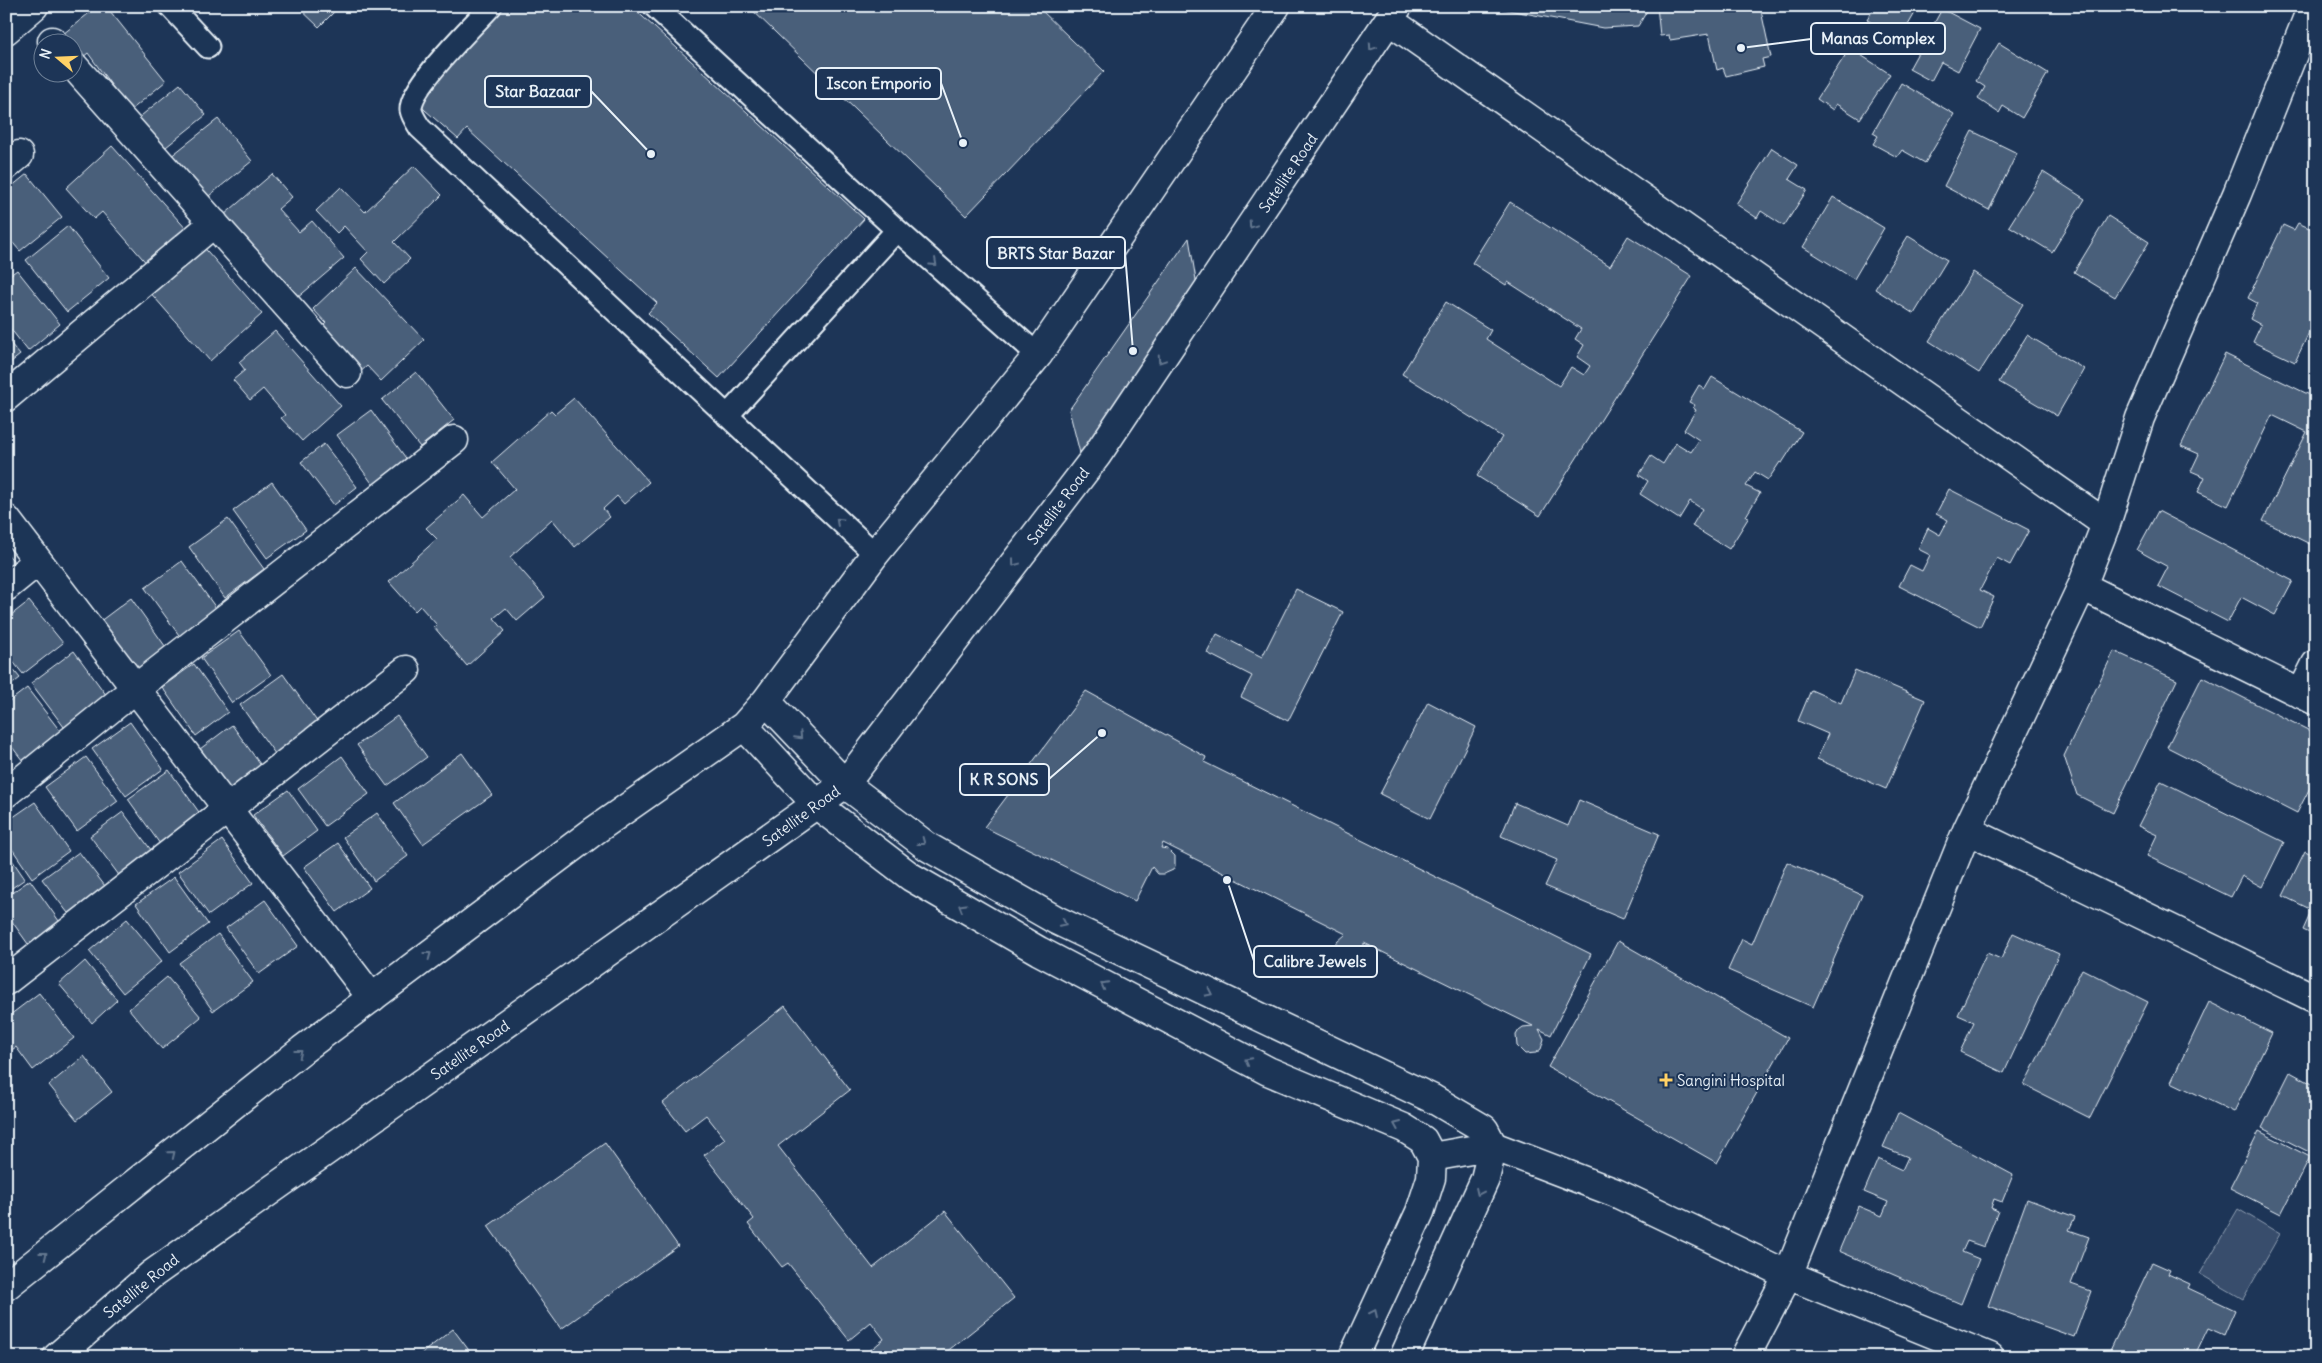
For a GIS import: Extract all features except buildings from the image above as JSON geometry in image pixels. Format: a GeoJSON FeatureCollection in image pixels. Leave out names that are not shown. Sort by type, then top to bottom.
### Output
{"type":"FeatureCollection","features":[{"type":"Feature","properties":{"kind":"street"},"geometry":{"type":"LineString","coordinates":[[6,30],[34,6]]}},
{"type":"Feature","properties":{"kind":"street"},"geometry":{"type":"LineString","coordinates":[[6,1286],[302,1050],[594,831],[744,726],[766,701],[875,554],[1038,356],[1276,6]]}},
{"type":"Feature","properties":{"kind":"street"},"geometry":{"type":"LineString","coordinates":[[1745,1357],[1788,1275],[1967,830],[2082,586],[2106,524],[2140,418],[2236,194],[2310,14],[2316,8]]}},
{"type":"Feature","properties":{"kind":"street"},"geometry":{"type":"LineString","coordinates":[[1394,14],[2106,524]]}},
{"type":"Feature","properties":{"kind":"street","name":"Satellite Road"},"geometry":{"type":"LineString","coordinates":[[57,1357],[151,1275],[845,784],[1097,455],[1394,14]]}},
{"type":"Feature","properties":{"kind":"street"},"geometry":{"type":"LineString","coordinates":[[82,75],[347,373]]}},
{"type":"Feature","properties":{"kind":"street"},"geometry":{"type":"LineString","coordinates":[[6,396],[214,223]]}},
{"type":"Feature","properties":{"kind":"street"},"geometry":{"type":"LineString","coordinates":[[6,793],[136,688],[454,440]]}},
{"type":"Feature","properties":{"kind":"street"},"geometry":{"type":"LineString","coordinates":[[6,519],[372,998]]}},
{"type":"Feature","properties":{"kind":"street"},"geometry":{"type":"LineString","coordinates":[[6,587],[38,561]]}},
{"type":"Feature","properties":{"kind":"street"},"geometry":{"type":"LineString","coordinates":[[2082,586],[2308,697],[2316,664]]}},
{"type":"Feature","properties":{"kind":"street"},"geometry":{"type":"LineString","coordinates":[[6,981],[406,670]]}},
{"type":"Feature","properties":{"kind":"street"},"geometry":{"type":"LineString","coordinates":[[766,701],[845,784],[928,847],[1056,920],[1433,1099],[1484,1129],[1494,1146],[1485,1179],[1404,1357]]}},
{"type":"Feature","properties":{"kind":"street"},"geometry":{"type":"LineString","coordinates":[[744,726],[817,804],[910,877],[1030,946],[1268,1071],[1404,1128],[1423,1140],[1432,1157],[1431,1178],[1420,1212],[1353,1357]]}},
{"type":"Feature","properties":{"kind":"street"},"geometry":{"type":"LineString","coordinates":[[1967,830],[2316,999]]}},
{"type":"Feature","properties":{"kind":"street"},"geometry":{"type":"LineString","coordinates":[[1432,1157],[1494,1146],[1616,1193],[1788,1275],[1990,1357]]}},
{"type":"Feature","properties":{"kind":"lane"},"geometry":{"type":"LineString","coordinates":[[170,6],[208,47]]}},
{"type":"Feature","properties":{"kind":"lane"},"geometry":{"type":"LineString","coordinates":[[491,6],[424,81],[414,96],[411,111],[420,128],[875,554]]}},
{"type":"Feature","properties":{"kind":"lane"},"geometry":{"type":"LineString","coordinates":[[654,6],[897,230],[1038,356]]}},
{"type":"Feature","properties":{"kind":"lane"},"geometry":{"type":"LineString","coordinates":[[727,416],[897,230]]}},
{"type":"Feature","properties":{"kind":"shaded area"},"geometry":{"type":"Polygon","coordinates":[[[2238,1209],[2280,1234],[2243,1299],[2200,1274],[2238,1209]]]}},
{"type":"Feature","properties":{"kind":"place","name":"Manas Complex"},"geometry":{"type":"Point","coordinates":[1741,48]}},
{"type":"Feature","properties":{"kind":"place","name":"Iscon Emporio"},"geometry":{"type":"Point","coordinates":[963,143]}},
{"type":"Feature","properties":{"kind":"place","name":"Star Bazaar"},"geometry":{"type":"Point","coordinates":[651,154]}},
{"type":"Feature","properties":{"kind":"place","name":"BRTS Star Bazar"},"geometry":{"type":"Point","coordinates":[1133,351]}},
{"type":"Feature","properties":{"kind":"place","name":"K R SONS"},"geometry":{"type":"Point","coordinates":[1102,733]}},
{"type":"Feature","properties":{"kind":"place","name":"Calibre Jewels"},"geometry":{"type":"Point","coordinates":[1227,880]}},
{"type":"Feature","properties":{"kind":"place","name":"Sangini Hospital"},"geometry":{"type":"Point","coordinates":[1666,1080]}}]}
